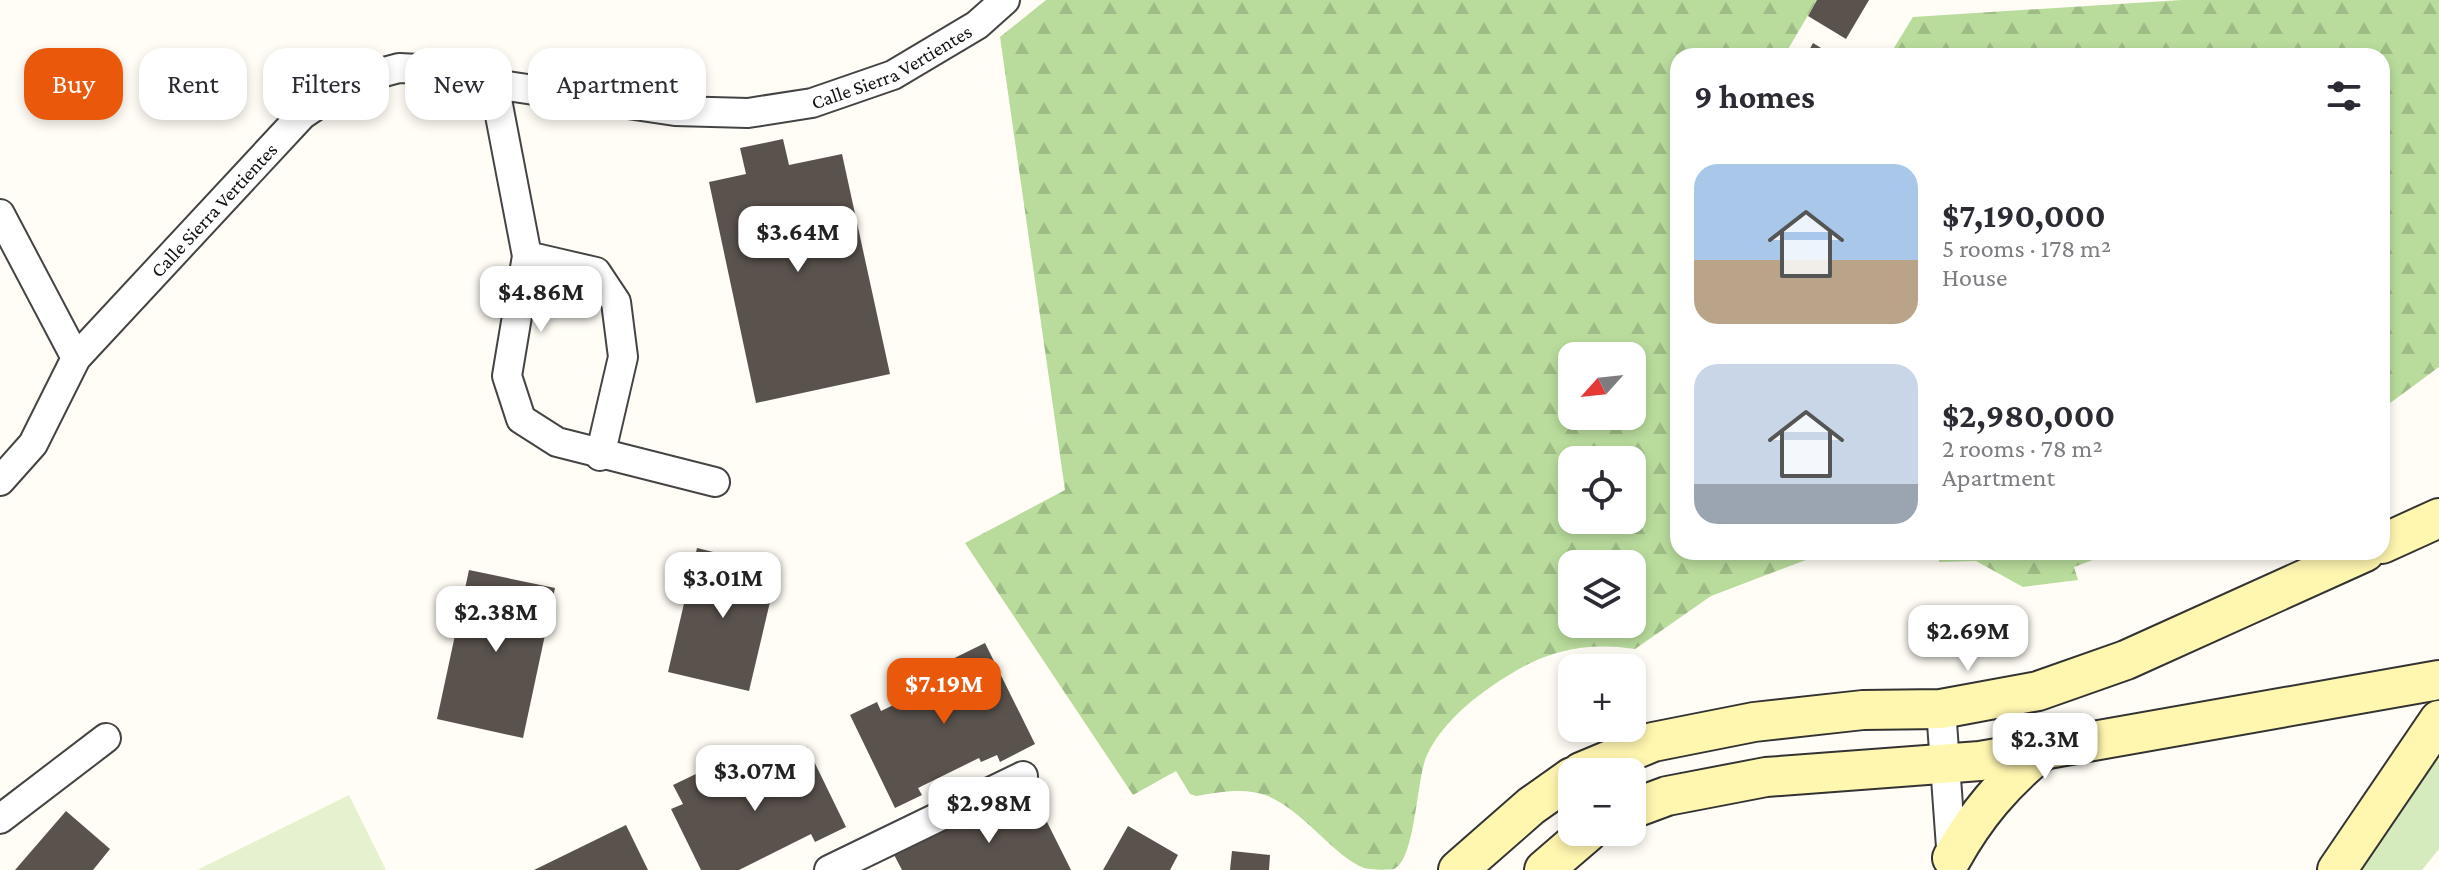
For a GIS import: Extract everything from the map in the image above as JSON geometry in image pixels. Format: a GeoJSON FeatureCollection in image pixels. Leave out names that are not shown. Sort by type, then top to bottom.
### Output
{"type":"FeatureCollection","features":[{"type":"Feature","properties":{"kind":"street","name":"Calle Sierra Vertientes"},"geometry":{"type":"LineString","coordinates":[[512,87],[675,111],[748,113],[812,103],[893,75],[977,25],[1005,0]]}},
{"type":"Feature","properties":{"kind":"street","name":"Calle Sierra Vertientes"},"geometry":{"type":"LineString","coordinates":[[0,481],[33,444],[76,358],[302,115],[354,80],[405,68]]}},
{"type":"Feature","properties":{"kind":"street"},"geometry":{"type":"LineString","coordinates":[[501,120],[527,256],[507,376],[521,419],[557,442],[600,456],[715,482]]}},
{"type":"Feature","properties":{"kind":"street"},"geometry":{"type":"LineString","coordinates":[[0,214],[76,358]]}},
{"type":"Feature","properties":{"kind":"street"},"geometry":{"type":"LineString","coordinates":[[527,256],[596,272],[616,302],[623,357],[600,456]]}},
{"type":"Feature","properties":{"kind":"street"},"geometry":{"type":"LineString","coordinates":[[2390,540],[2439,518]]}},
{"type":"Feature","properties":{"kind":"street"},"geometry":{"type":"LineString","coordinates":[[1615,758],[1653,742],[1754,722],[1863,710],[1941,709],[2038,691],[2126,660],[2347,560]]}},
{"type":"Feature","properties":{"kind":"street"},"geometry":{"type":"LineString","coordinates":[[1646,804],[1667,796],[1766,777],[1946,764],[2043,750],[2439,680]]}},
{"type":"Feature","properties":{"kind":"street"},"geometry":{"type":"LineString","coordinates":[[1941,709],[1952,864]]}},
{"type":"Feature","properties":{"kind":"street"},"geometry":{"type":"LineString","coordinates":[[2337,870],[2439,720]]}},
{"type":"Feature","properties":{"kind":"street"},"geometry":{"type":"LineString","coordinates":[[0,819],[106,738]]}},
{"type":"Feature","properties":{"kind":"street"},"geometry":{"type":"LineString","coordinates":[[1952,864],[1975,817],[2006,780],[2043,750]]}},
{"type":"Feature","properties":{"kind":"street"},"geometry":{"type":"LineString","coordinates":[[829,870],[1023,776]]}},
{"type":"Feature","properties":{"kind":"street"},"geometry":{"type":"LineString","coordinates":[[1458,870],[1531,806],[1558,787]]}},
{"type":"Feature","properties":{"kind":"street"},"geometry":{"type":"LineString","coordinates":[[1544,870],[1572,846]]}},
{"type":"Feature","properties":{"kind":"green space"},"geometry":{"type":"Polygon","coordinates":[[[1046,0],[1817,0],[1789,48],[1670,48],[1670,560],[1806,560],[1711,596],[1635,649],[1588,647],[1567,650],[1529,664],[1473,700],[1447,725],[1427,755],[1407,850],[1394,869],[1367,869],[1353,862],[1282,803],[1259,793],[1232,791],[1196,796],[1190,794],[1176,771],[1133,795],[965,543],[1065,490],[1000,37],[1046,0]]]}},
{"type":"Feature","properties":{"kind":"green space"},"geometry":{"type":"Polygon","coordinates":[[[2182,0],[2439,0],[2439,367],[2390,403],[2390,48],[1894,48],[1913,17],[2182,0]]]}},
{"type":"Feature","properties":{"kind":"green space"},"geometry":{"type":"Polygon","coordinates":[[[1939,560],[2093,560],[2074,567],[2078,580],[2023,587],[1976,561],[1939,560]]]}},
{"type":"Feature","properties":{"kind":"green space"},"geometry":{"type":"Polygon","coordinates":[[[2439,745],[2439,849],[2422,870],[2352,870],[2439,745]]]}},
{"type":"Feature","properties":{"kind":"green space"},"geometry":{"type":"Polygon","coordinates":[[[349,795],[386,870],[197,870],[349,795]]]}},
{"type":"Feature","properties":{"kind":"building"},"geometry":{"type":"Polygon","coordinates":[[[1817,0],[1869,0],[1846,39],[1808,16],[1817,0]]]}},
{"type":"Feature","properties":{"kind":"building"},"geometry":{"type":"Polygon","coordinates":[[[783,139],[789,165],[842,154],[890,374],[756,403],[709,182],[746,174],[740,148],[783,139]]]}},
{"type":"Feature","properties":{"kind":"building"},"geometry":{"type":"Polygon","coordinates":[[[697,548],[778,568],[749,691],[668,672],[697,548]]]}},
{"type":"Feature","properties":{"kind":"building"},"geometry":{"type":"Polygon","coordinates":[[[469,570],[555,588],[523,738],[437,719],[469,570]]]}},
{"type":"Feature","properties":{"kind":"building"},"geometry":{"type":"Polygon","coordinates":[[[985,643],[1035,744],[1000,762],[997,755],[981,762],[979,758],[918,788],[922,795],[895,808],[850,715],[877,702],[881,711],[937,684],[930,670],[985,643]]]}},
{"type":"Feature","properties":{"kind":"building"},"geometry":{"type":"Polygon","coordinates":[[[807,747],[846,827],[815,842],[811,834],[739,870],[701,870],[671,809],[683,804],[673,785],[698,773],[705,786],[738,770],[742,779],[807,747]]]}},
{"type":"Feature","properties":{"kind":"building"},"geometry":{"type":"Polygon","coordinates":[[[1034,796],[1071,870],[902,870],[892,851],[961,818],[967,829],[1034,796]]]}},
{"type":"Feature","properties":{"kind":"building"},"geometry":{"type":"Polygon","coordinates":[[[66,811],[110,849],[93,870],[15,870],[66,811]]]}},
{"type":"Feature","properties":{"kind":"building"},"geometry":{"type":"Polygon","coordinates":[[[626,825],[648,870],[534,870],[626,825]]]}},
{"type":"Feature","properties":{"kind":"building"},"geometry":{"type":"Polygon","coordinates":[[[1128,826],[1178,855],[1170,870],[1103,870],[1128,826]]]}},
{"type":"Feature","properties":{"kind":"building"},"geometry":{"type":"Polygon","coordinates":[[[1232,851],[1270,855],[1269,870],[1230,870],[1232,851]]]}}]}
